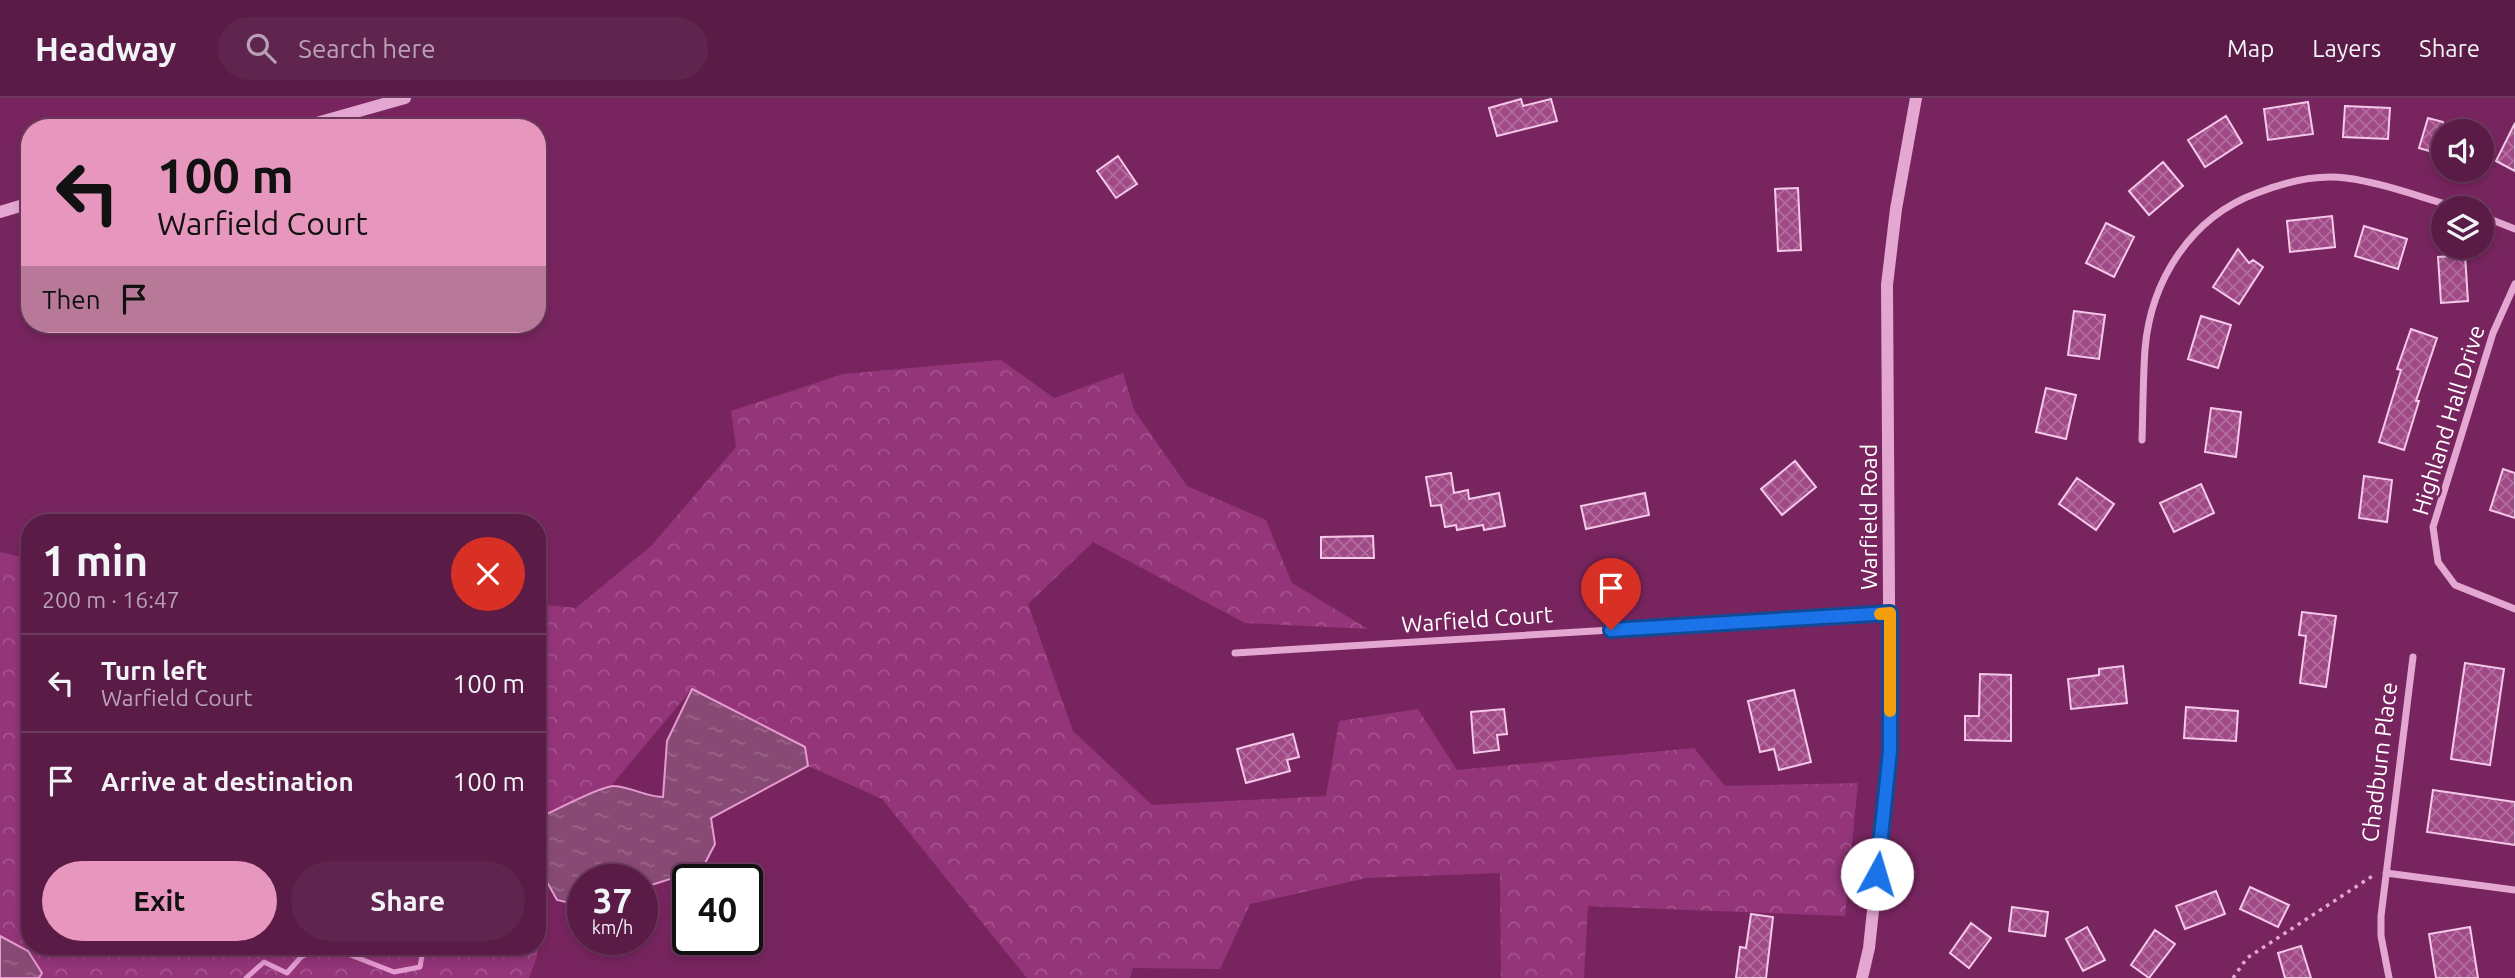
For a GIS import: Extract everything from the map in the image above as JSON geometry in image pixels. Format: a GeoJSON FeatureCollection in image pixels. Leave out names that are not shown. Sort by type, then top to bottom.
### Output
{"type":"FeatureCollection","features":[{"type":"Feature","properties":{"kind":"street"},"geometry":{"type":"LineString","coordinates":[[331,119],[405,98]]}},
{"type":"Feature","properties":{"kind":"street","name":"Warfield Road"},"geometry":{"type":"LineString","coordinates":[[1862,978],[1870,948],[1890,751],[1888,285],[1895,209],[1916,98]]}},
{"type":"Feature","properties":{"kind":"street"},"geometry":{"type":"LineString","coordinates":[[2143,440],[2145,346],[2153,308],[2167,269],[2183,245],[2208,220],[2243,198],[2281,184],[2319,177],[2345,178],[2377,184],[2431,200]]}},
{"type":"Feature","properties":{"kind":"street"},"geometry":{"type":"LineString","coordinates":[[0,212],[21,206]]}},
{"type":"Feature","properties":{"kind":"street"},"geometry":{"type":"LineString","coordinates":[[2494,221],[2515,229]]}},
{"type":"Feature","properties":{"kind":"street","name":"Highland Hall Drive"},"geometry":{"type":"LineString","coordinates":[[2515,284],[2493,333],[2433,527],[2438,562],[2455,585],[2515,609]]}},
{"type":"Feature","properties":{"kind":"street","name":"Warfield Court"},"geometry":{"type":"LineString","coordinates":[[1235,653],[1890,613]]}},
{"type":"Feature","properties":{"kind":"street","name":"Chadburn Place"},"geometry":{"type":"LineString","coordinates":[[2389,978],[2381,936],[2381,916],[2413,657]]}},
{"type":"Feature","properties":{"kind":"street","name":"Chadburn Place"},"geometry":{"type":"LineString","coordinates":[[2386,870],[2515,890]]}},
{"type":"Feature","properties":{"kind":"path"},"geometry":{"type":"LineString","coordinates":[[2233,978],[2248,958],[2386,870]]}},
{"type":"Feature","properties":{"kind":"green space"},"geometry":{"type":"Polygon","coordinates":[[[1001,360],[1054,398],[1123,373],[1134,410],[1187,486],[1266,520],[1292,583],[1368,629],[1245,623],[1093,542],[1028,604],[1073,731],[1152,805],[1326,796],[1339,721],[1418,709],[1457,770],[1694,748],[1725,786],[1858,783],[1845,916],[1588,906],[1584,978],[1501,978],[1500,873],[1367,878],[1250,904],[1220,969],[1133,968],[1130,978],[1027,978],[882,799],[808,766],[805,747],[692,689],[611,786],[546,815],[546,605],[576,608],[652,545],[736,447],[731,411],[843,374],[1001,360]]]}},
{"type":"Feature","properties":{"kind":"green space"},"geometry":{"type":"Polygon","coordinates":[[[0,552],[21,557],[21,947],[0,936],[0,552]]]}},
{"type":"Feature","properties":{"kind":"green space"},"geometry":{"type":"Polygon","coordinates":[[[31,955],[537,955],[529,978],[39,978],[42,973],[31,955]]]}},
{"type":"Feature","properties":{"kind":"water"},"geometry":{"type":"Polygon","coordinates":[[[692,689],[805,747],[808,766],[711,818],[715,844],[705,864],[672,864],[672,878],[658,883],[658,864],[567,864],[567,902],[557,900],[546,880],[546,815],[588,794],[614,786],[663,797],[667,741],[692,689]]]}},
{"type":"Feature","properties":{"kind":"water"},"geometry":{"type":"Polygon","coordinates":[[[0,936],[21,947],[21,955],[31,955],[42,973],[39,978],[0,978],[0,936]]]}},
{"type":"Feature","properties":{"kind":"building"},"geometry":{"type":"Polygon","coordinates":[[[1521,99],[1523,106],[1551,99],[1557,121],[1497,136],[1489,108],[1521,99]]]}},
{"type":"Feature","properties":{"kind":"building"},"geometry":{"type":"Polygon","coordinates":[[[2308,102],[2313,134],[2268,140],[2264,109],[2308,102]]]}},
{"type":"Feature","properties":{"kind":"building"},"geometry":{"type":"Polygon","coordinates":[[[2345,106],[2390,108],[2388,139],[2343,137],[2345,106]]]}},
{"type":"Feature","properties":{"kind":"building"},"geometry":{"type":"Polygon","coordinates":[[[2226,116],[2242,143],[2205,167],[2188,140],[2226,116]]]}},
{"type":"Feature","properties":{"kind":"building"},"geometry":{"type":"Polygon","coordinates":[[[2428,118],[2432,119],[2431,152],[2419,148],[2428,118]]]}},
{"type":"Feature","properties":{"kind":"building"},"geometry":{"type":"Polygon","coordinates":[[[2515,123],[2515,171],[2496,161],[2515,123]]]}},
{"type":"Feature","properties":{"kind":"building"},"geometry":{"type":"Polygon","coordinates":[[[1118,156],[1137,184],[1116,198],[1097,171],[1118,156]]]}},
{"type":"Feature","properties":{"kind":"building"},"geometry":{"type":"Polygon","coordinates":[[[2163,162],[2183,186],[2149,215],[2129,191],[2163,162]]]}},
{"type":"Feature","properties":{"kind":"building"},"geometry":{"type":"Polygon","coordinates":[[[1798,188],[1801,250],[1778,251],[1775,189],[1798,188]]]}},
{"type":"Feature","properties":{"kind":"building"},"geometry":{"type":"Polygon","coordinates":[[[2332,216],[2335,247],[2290,252],[2287,221],[2332,216]]]}},
{"type":"Feature","properties":{"kind":"building"},"geometry":{"type":"Polygon","coordinates":[[[2106,223],[2134,237],[2114,277],[2086,263],[2106,223]]]}},
{"type":"Feature","properties":{"kind":"building"},"geometry":{"type":"Polygon","coordinates":[[[2364,226],[2407,239],[2398,269],[2355,256],[2364,226]]]}},
{"type":"Feature","properties":{"kind":"building"},"geometry":{"type":"Polygon","coordinates":[[[2238,249],[2249,263],[2253,260],[2263,267],[2239,304],[2213,287],[2238,249]]]}},
{"type":"Feature","properties":{"kind":"building"},"geometry":{"type":"Polygon","coordinates":[[[2438,259],[2465,259],[2468,301],[2441,303],[2438,259]]]}},
{"type":"Feature","properties":{"kind":"building"},"geometry":{"type":"Polygon","coordinates":[[[2074,311],[2105,315],[2099,359],[2068,355],[2074,311]]]}},
{"type":"Feature","properties":{"kind":"building"},"geometry":{"type":"Polygon","coordinates":[[[2201,316],[2231,325],[2218,368],[2188,359],[2201,316]]]}},
{"type":"Feature","properties":{"kind":"building"},"geometry":{"type":"Polygon","coordinates":[[[2411,329],[2437,338],[2416,401],[2419,401],[2404,450],[2379,442],[2401,370],[2397,369],[2411,329]]]}},
{"type":"Feature","properties":{"kind":"building"},"geometry":{"type":"Polygon","coordinates":[[[2046,388],[2076,395],[2066,439],[2036,432],[2046,388]]]}},
{"type":"Feature","properties":{"kind":"building"},"geometry":{"type":"Polygon","coordinates":[[[2211,408],[2241,412],[2236,457],[2205,452],[2211,408]]]}},
{"type":"Feature","properties":{"kind":"building"},"geometry":{"type":"Polygon","coordinates":[[[1795,461],[1816,487],[1782,515],[1761,489],[1795,461]]]}},
{"type":"Feature","properties":{"kind":"building"},"geometry":{"type":"Polygon","coordinates":[[[2503,469],[2515,473],[2515,518],[2490,510],[2503,469]]]}},
{"type":"Feature","properties":{"kind":"building"},"geometry":{"type":"Polygon","coordinates":[[[1451,473],[1454,493],[1468,490],[1469,499],[1499,493],[1505,526],[1484,530],[1483,525],[1457,530],[1456,525],[1445,527],[1441,505],[1431,506],[1426,477],[1451,473]]]}},
{"type":"Feature","properties":{"kind":"building"},"geometry":{"type":"Polygon","coordinates":[[[2364,476],[2392,480],[2387,522],[2359,518],[2364,476]]]}},
{"type":"Feature","properties":{"kind":"building"},"geometry":{"type":"Polygon","coordinates":[[[2077,478],[2114,504],[2096,530],[2059,504],[2077,478]]]}},
{"type":"Feature","properties":{"kind":"building"},"geometry":{"type":"Polygon","coordinates":[[[2201,484],[2214,513],[2174,532],[2160,503],[2201,484]]]}},
{"type":"Feature","properties":{"kind":"building"},"geometry":{"type":"Polygon","coordinates":[[[1645,493],[1649,515],[1586,529],[1581,506],[1645,493]]]}},
{"type":"Feature","properties":{"kind":"building"},"geometry":{"type":"Polygon","coordinates":[[[1373,536],[1374,558],[1321,558],[1321,537],[1373,536]]]}},
{"type":"Feature","properties":{"kind":"building"},"geometry":{"type":"Polygon","coordinates":[[[2302,612],[2336,616],[2326,687],[2300,683],[2306,636],[2299,635],[2302,612]]]}},
{"type":"Feature","properties":{"kind":"building"},"geometry":{"type":"Polygon","coordinates":[[[2465,663],[2504,669],[2490,765],[2451,759],[2465,663]]]}},
{"type":"Feature","properties":{"kind":"building"},"geometry":{"type":"Polygon","coordinates":[[[2123,666],[2127,703],[2071,709],[2068,679],[2099,675],[2099,669],[2123,666]]]}},
{"type":"Feature","properties":{"kind":"building"},"geometry":{"type":"Polygon","coordinates":[[[1980,674],[2011,675],[2011,741],[1965,740],[1965,716],[1979,716],[1980,674]]]}},
{"type":"Feature","properties":{"kind":"building"},"geometry":{"type":"Polygon","coordinates":[[[1794,690],[1811,762],[1779,770],[1774,749],[1760,752],[1748,701],[1794,690]]]}},
{"type":"Feature","properties":{"kind":"building"},"geometry":{"type":"Polygon","coordinates":[[[2186,707],[2238,711],[2236,741],[2184,738],[2186,707]]]}},
{"type":"Feature","properties":{"kind":"building"},"geometry":{"type":"Polygon","coordinates":[[[1504,709],[1507,734],[1497,735],[1499,750],[1474,753],[1471,712],[1504,709]]]}},
{"type":"Feature","properties":{"kind":"building"},"geometry":{"type":"Polygon","coordinates":[[[1293,734],[1299,757],[1287,760],[1290,771],[1246,783],[1237,749],[1293,734]]]}},
{"type":"Feature","properties":{"kind":"building"},"geometry":{"type":"Polygon","coordinates":[[[2433,790],[2515,802],[2515,845],[2427,832],[2433,790]]]}},
{"type":"Feature","properties":{"kind":"building"},"geometry":{"type":"Polygon","coordinates":[[[2250,887],[2289,905],[2278,927],[2240,909],[2250,887]]]}},
{"type":"Feature","properties":{"kind":"building"},"geometry":{"type":"Polygon","coordinates":[[[2216,891],[2225,914],[2185,929],[2176,906],[2216,891]]]}},
{"type":"Feature","properties":{"kind":"building"},"geometry":{"type":"Polygon","coordinates":[[[2012,907],[2048,912],[2045,936],[2009,931],[2012,907]]]}},
{"type":"Feature","properties":{"kind":"building"},"geometry":{"type":"Polygon","coordinates":[[[1751,914],[1773,917],[1766,978],[1736,978],[1740,947],[1746,948],[1751,914]]]}},
{"type":"Feature","properties":{"kind":"building"},"geometry":{"type":"Polygon","coordinates":[[[1971,923],[1991,938],[1969,968],[1950,953],[1971,923]]]}},
{"type":"Feature","properties":{"kind":"building"},"geometry":{"type":"Polygon","coordinates":[[[2087,927],[2105,960],[2083,971],[2066,939],[2087,927]]]}},
{"type":"Feature","properties":{"kind":"building"},"geometry":{"type":"Polygon","coordinates":[[[2470,927],[2478,978],[2436,978],[2429,934],[2470,927]]]}},
{"type":"Feature","properties":{"kind":"building"},"geometry":{"type":"Polygon","coordinates":[[[2155,930],[2175,944],[2149,978],[2131,965],[2155,930]]]}},
{"type":"Feature","properties":{"kind":"building"},"geometry":{"type":"Polygon","coordinates":[[[2301,946],[2311,978],[2285,978],[2278,953],[2301,946]]]}},
{"type":"Feature","properties":{"kind":"waterway"},"geometry":{"type":"LineString","coordinates":[[246,978],[264,962],[287,973],[305,955]]}},
{"type":"Feature","properties":{"kind":"waterway"},"geometry":{"type":"LineString","coordinates":[[350,955],[394,972],[420,967],[422,955]]}},
{"type":"Feature","properties":{"kind":"slow traffic"},"geometry":{"type":"LineString","coordinates":[[1880,614],[1890,613],[1890,711]]}},
{"type":"Feature","properties":{"kind":"route"},"geometry":{"type":"LineString","coordinates":[[1611,630],[1890,613],[1890,751],[1877,874]]}}]}
